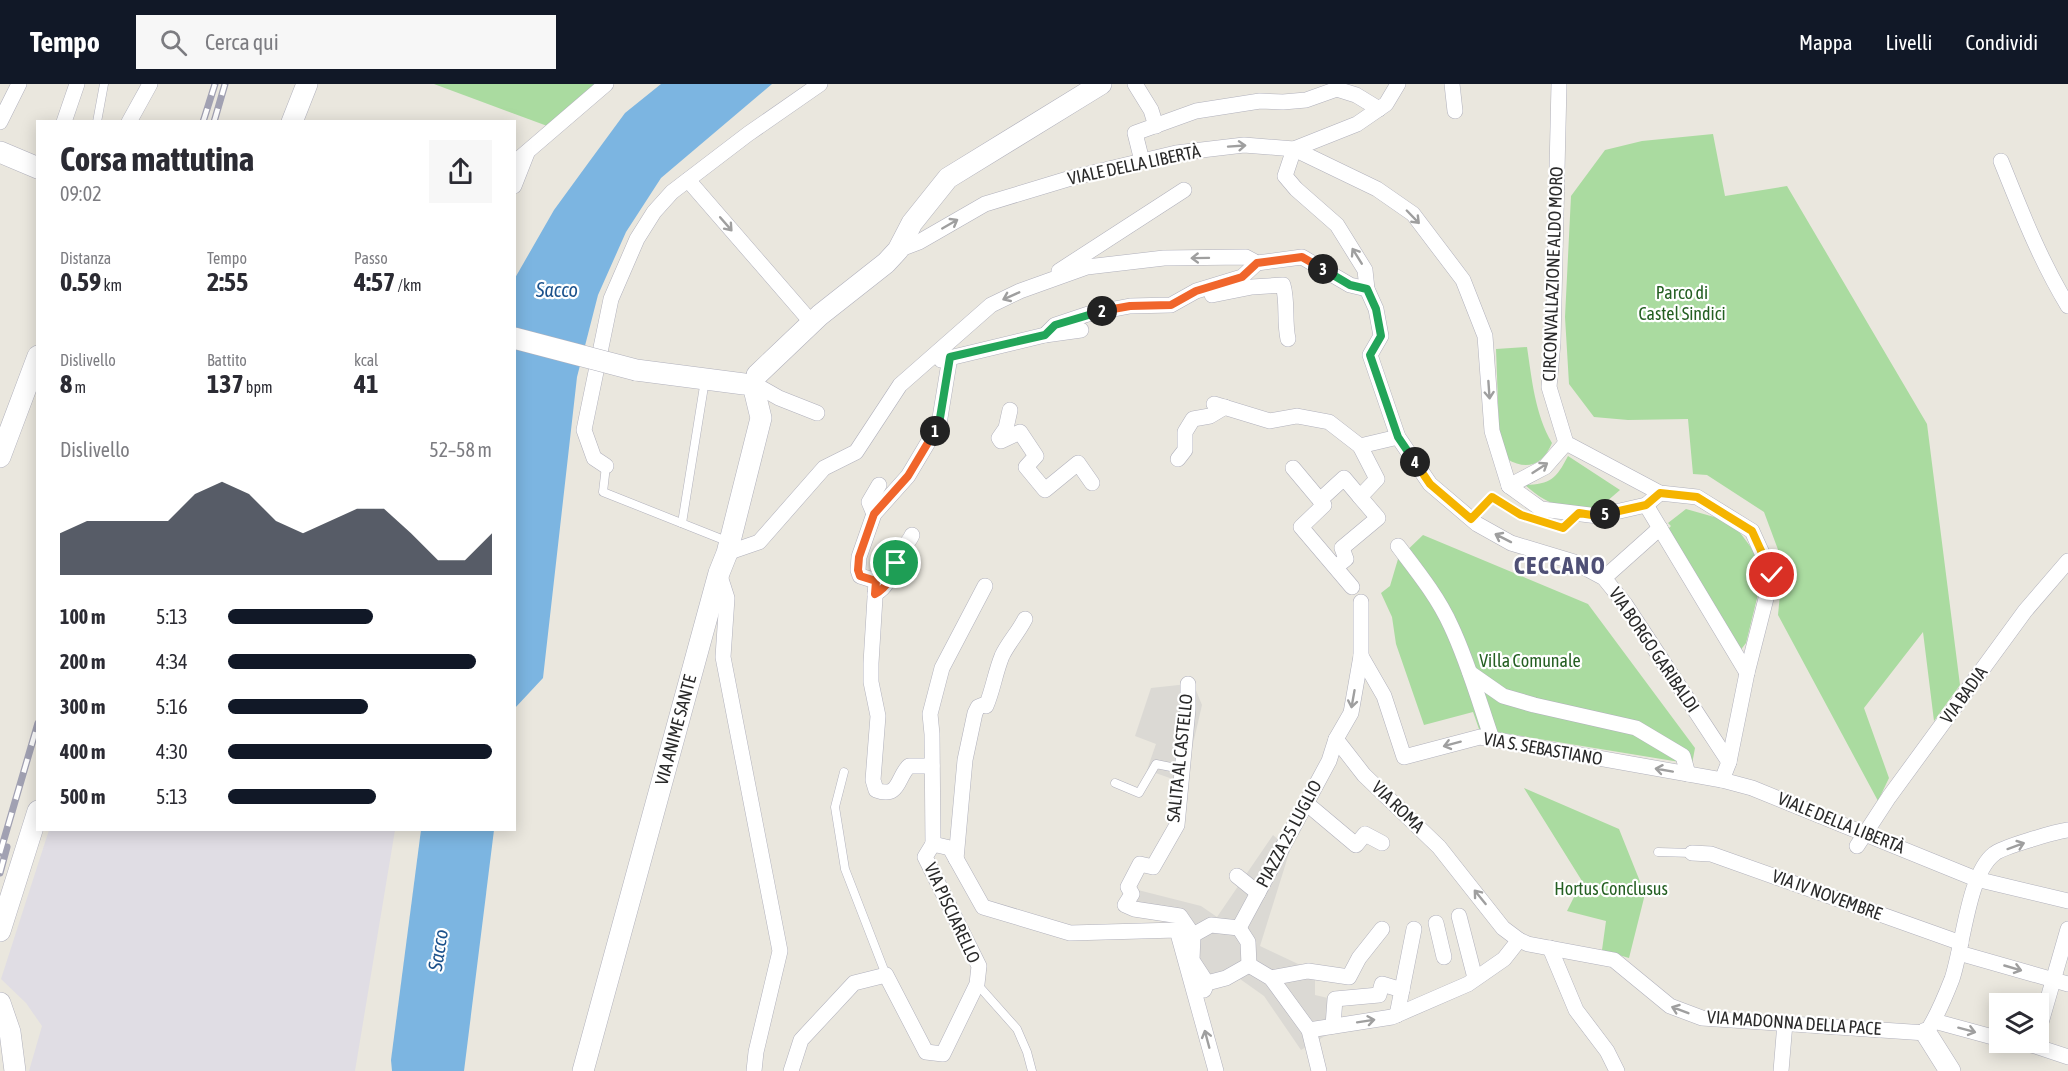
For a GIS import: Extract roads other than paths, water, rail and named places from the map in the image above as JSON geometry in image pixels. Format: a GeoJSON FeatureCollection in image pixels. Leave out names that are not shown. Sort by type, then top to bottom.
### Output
{"type":"FeatureCollection","features":[{"type":"Feature","properties":{"kind":"main road"},"geometry":{"type":"LineString","coordinates":[[293,120],[307,84]]}},
{"type":"Feature","properties":{"kind":"main road"},"geometry":{"type":"LineString","coordinates":[[516,339],[636,370],[753,384],[886,263],[898,250],[912,223],[948,178],[1101,84]]}},
{"type":"Feature","properties":{"kind":"main road"},"geometry":{"type":"LineString","coordinates":[[0,152],[36,167]]}},
{"type":"Feature","properties":{"kind":"main road"},"geometry":{"type":"LineString","coordinates":[[0,457],[36,361]]}},
{"type":"Feature","properties":{"kind":"main road","name":"VIA ANIME SANTE"},"geometry":{"type":"LineString","coordinates":[[583,1071],[719,573],[729,547],[761,418],[753,384]]}},
{"type":"Feature","properties":{"kind":"main road"},"geometry":{"type":"LineString","coordinates":[[0,931],[36,817]]}},
{"type":"Feature","properties":{"kind":"main road"},"geometry":{"type":"LineString","coordinates":[[0,1003],[10,1032],[15,1071]]}},
{"type":"Feature","properties":{"kind":"main road"},"geometry":{"type":"LineString","coordinates":[[1930,1027],[1950,1071]]}},
{"type":"Feature","properties":{"kind":"street"},"geometry":{"type":"LineString","coordinates":[[0,122],[19,84]]}},
{"type":"Feature","properties":{"kind":"street"},"geometry":{"type":"LineString","coordinates":[[65,120],[77,84]]}},
{"type":"Feature","properties":{"kind":"street"},"geometry":{"type":"LineString","coordinates":[[130,120],[150,84]]}},
{"type":"Feature","properties":{"kind":"street"},"geometry":{"type":"LineString","coordinates":[[516,161],[606,84]]}},
{"type":"Feature","properties":{"kind":"street"},"geometry":{"type":"LineString","coordinates":[[606,466],[594,458],[584,430],[611,299],[637,239],[654,212],[672,192],[804,91],[820,84]]}},
{"type":"Feature","properties":{"kind":"street"},"geometry":{"type":"LineString","coordinates":[[1135,84],[1151,110],[1156,126]]}},
{"type":"Feature","properties":{"kind":"street"},"geometry":{"type":"LineString","coordinates":[[1294,149],[1357,124],[1386,104],[1398,84]]}},
{"type":"Feature","properties":{"kind":"street"},"geometry":{"type":"LineString","coordinates":[[1452,84],[1455,111]]}},
{"type":"Feature","properties":{"kind":"street","name":"CIRCONVALLAZIONE ALDO MORO"},"geometry":{"type":"LineString","coordinates":[[1559,84],[1553,342],[1549,387],[1566,443]]}},
{"type":"Feature","properties":{"kind":"street"},"geometry":{"type":"LineString","coordinates":[[1142,161],[1135,133],[1196,111],[1260,101],[1283,102],[1306,99],[1337,89],[1356,95],[1379,109]]}},
{"type":"Feature","properties":{"kind":"street","name":"VIALE DELLA LIBERTÀ"},"geometry":{"type":"LineString","coordinates":[[898,250],[919,242],[984,204],[1071,178],[1176,153],[1244,145],[1294,149],[1377,189],[1413,214],[1463,280],[1485,336],[1492,431],[1509,486]]}},
{"type":"Feature","properties":{"kind":"street","name":"VIA BORGO GARIBALDI"},"geometry":{"type":"LineString","coordinates":[[1294,149],[1285,176],[1296,189],[1337,225],[1365,270],[1367,289],[1376,309],[1381,336],[1370,355],[1398,437],[1430,484],[1471,519],[1511,543],[1574,562],[1604,578],[1625,604],[1729,762]]}},
{"type":"Feature","properties":{"kind":"street"},"geometry":{"type":"LineString","coordinates":[[516,181],[528,151]]}},
{"type":"Feature","properties":{"kind":"street"},"geometry":{"type":"LineString","coordinates":[[2001,161],[2025,223],[2049,275],[2068,306]]}},
{"type":"Feature","properties":{"kind":"street"},"geometry":{"type":"LineString","coordinates":[[688,180],[821,321]]}},
{"type":"Feature","properties":{"kind":"street"},"geometry":{"type":"LineString","coordinates":[[1049,281],[1053,275],[1184,190]]}},
{"type":"Feature","properties":{"kind":"street"},"geometry":{"type":"LineString","coordinates":[[729,547],[759,542],[824,468],[855,452],[900,385],[991,305],[1087,267],[1164,258],[1246,257],[1257,263]]}},
{"type":"Feature","properties":{"kind":"street"},"geometry":{"type":"LineString","coordinates":[[1045,335],[1055,325],[1088,314],[1130,306],[1171,305],[1196,291],[1242,277],[1257,263],[1302,257],[1350,285],[1367,289]]}},
{"type":"Feature","properties":{"kind":"street"},"geometry":{"type":"LineString","coordinates":[[1185,297],[1197,299],[1252,287],[1283,285],[1288,339]]}},
{"type":"Feature","properties":{"kind":"street"},"geometry":{"type":"LineString","coordinates":[[918,367],[950,357],[1045,335],[1082,330]]}},
{"type":"Feature","properties":{"kind":"street"},"geometry":{"type":"LineString","coordinates":[[932,766],[909,766],[904,771],[898,786],[891,791],[876,790],[873,780],[878,716],[871,682],[871,663],[876,581],[860,576],[858,570],[859,557],[874,514],[908,476],[939,424],[950,357]]}},
{"type":"Feature","properties":{"kind":"street"},"geometry":{"type":"LineString","coordinates":[[753,384],[779,398],[817,413]]}},
{"type":"Feature","properties":{"kind":"street"},"geometry":{"type":"LineString","coordinates":[[1178,459],[1185,450],[1185,432],[1193,419],[1210,416],[1220,405],[1270,421],[1297,416],[1329,422],[1360,446],[1377,479],[1360,497]]}},
{"type":"Feature","properties":{"kind":"street"},"geometry":{"type":"LineString","coordinates":[[1010,410],[1006,428],[999,438],[1001,441],[1020,432],[1036,456],[1026,467],[1046,490],[1078,463],[1092,483]]}},
{"type":"Feature","properties":{"kind":"street"},"geometry":{"type":"LineString","coordinates":[[1360,446],[1398,437]]}},
{"type":"Feature","properties":{"kind":"street"},"geometry":{"type":"LineString","coordinates":[[1660,493],[1646,505],[1598,516],[1541,509],[1509,486],[1545,467],[1566,443],[1660,493],[1697,497],[1752,531],[1772,575],[1747,673],[1729,762],[1722,780]]}},
{"type":"Feature","properties":{"kind":"street"},"geometry":{"type":"LineString","coordinates":[[1293,468],[1324,504],[1301,527],[1352,586]]}},
{"type":"Feature","properties":{"kind":"street"},"geometry":{"type":"LineString","coordinates":[[1320,500],[1344,478],[1378,518],[1342,548],[1346,559],[1336,567]]}},
{"type":"Feature","properties":{"kind":"street"},"geometry":{"type":"LineString","coordinates":[[874,514],[869,502],[879,485]]}},
{"type":"Feature","properties":{"kind":"street"},"geometry":{"type":"LineString","coordinates":[[1646,505],[1747,673]]}},
{"type":"Feature","properties":{"kind":"street"},"geometry":{"type":"LineString","coordinates":[[1604,578],[1660,528]]}},
{"type":"Feature","properties":{"kind":"street"},"geometry":{"type":"LineString","coordinates":[[875,594],[886,585],[892,575],[898,553],[908,544],[912,536]]}},
{"type":"Feature","properties":{"kind":"street"},"geometry":{"type":"LineString","coordinates":[[1398,546],[1420,574],[1450,624],[1470,673],[1492,739]]}},
{"type":"Feature","properties":{"kind":"street","name":"VIA BADIA"},"geometry":{"type":"LineString","coordinates":[[1861,840],[1889,797],[2025,611],[2068,561]]}},
{"type":"Feature","properties":{"kind":"street"},"geometry":{"type":"LineString","coordinates":[[719,573],[727,598],[723,657],[780,951],[756,1052],[754,1071]]}},
{"type":"Feature","properties":{"kind":"street"},"geometry":{"type":"LineString","coordinates":[[933,844],[930,714],[942,668],[985,586]]}},
{"type":"Feature","properties":{"kind":"street"},"geometry":{"type":"LineString","coordinates":[[1336,739],[1350,713],[1361,656],[1361,602]]}},
{"type":"Feature","properties":{"kind":"street"},"geometry":{"type":"LineString","coordinates":[[956,859],[965,759],[975,713],[978,707],[986,706],[1002,655],[1025,620]]}},
{"type":"Feature","properties":{"kind":"street","name":"VIA S. SEBASTIANO"},"geometry":{"type":"LineString","coordinates":[[1361,656],[1384,696],[1404,757],[1480,736],[1722,780]]}},
{"type":"Feature","properties":{"kind":"street"},"geometry":{"type":"LineString","coordinates":[[1470,673],[1503,696],[1636,728],[1683,756],[1688,774]]}},
{"type":"Feature","properties":{"kind":"street","name":"SALITA AL CASTELLO"},"geometry":{"type":"LineString","coordinates":[[1188,684],[1188,709],[1180,769],[1177,825],[1153,867],[1140,864],[1128,887],[1132,894],[1125,905],[1134,909],[1180,916],[1193,935]]}},
{"type":"Feature","properties":{"kind":"street","name":"PIAZZA 25 LUGLIO"},"geometry":{"type":"LineString","coordinates":[[1239,928],[1329,760],[1336,739]]}},
{"type":"Feature","properties":{"kind":"street","name":"VIA ROMA"},"geometry":{"type":"LineString","coordinates":[[1336,739],[1364,775],[1439,847],[1503,928],[1519,940]]}},
{"type":"Feature","properties":{"kind":"street","name":"VIALE DELLA LIBERTÀ"},"geometry":{"type":"LineString","coordinates":[[1722,780],[1752,788],[1861,840],[1976,879],[2068,901]]}},
{"type":"Feature","properties":{"kind":"street"},"geometry":{"type":"LineString","coordinates":[[1306,802],[1356,845],[1365,834],[1382,843]]}},
{"type":"Feature","properties":{"kind":"street"},"geometry":{"type":"LineString","coordinates":[[1930,1027],[1952,979],[1976,879],[1994,854],[2054,832],[2068,830]]}},
{"type":"Feature","properties":{"kind":"street","name":"VIA PISCIARELLO"},"geometry":{"type":"LineString","coordinates":[[886,975],[926,1052],[943,1054],[977,984],[979,966],[925,857],[933,844],[950,848],[983,906],[1070,933],[1177,930],[1198,1007]]}},
{"type":"Feature","properties":{"kind":"street","name":"VIA IV NOVEMBRE"},"geometry":{"type":"LineString","coordinates":[[1692,853],[1711,854],[1838,894],[1960,948],[2061,982]]}},
{"type":"Feature","properties":{"kind":"street"},"geometry":{"type":"LineString","coordinates":[[1237,876],[1258,893]]}},
{"type":"Feature","properties":{"kind":"street"},"geometry":{"type":"LineString","coordinates":[[1459,916],[1475,978]]}},
{"type":"Feature","properties":{"kind":"street"},"geometry":{"type":"LineString","coordinates":[[1436,923],[1444,957]]}},
{"type":"Feature","properties":{"kind":"street"},"geometry":{"type":"LineString","coordinates":[[1207,983],[1192,960],[1193,935],[1211,925],[1239,928],[1248,942],[1250,965]]}},
{"type":"Feature","properties":{"kind":"street"},"geometry":{"type":"LineString","coordinates":[[1271,978],[1308,971],[1349,977],[1359,958],[1382,929]]}},
{"type":"Feature","properties":{"kind":"street"},"geometry":{"type":"LineString","coordinates":[[1397,1015],[1414,929]]}},
{"type":"Feature","properties":{"kind":"street"},"geometry":{"type":"LineString","coordinates":[[2049,1010],[2061,982],[2068,929]]}},
{"type":"Feature","properties":{"kind":"street"},"geometry":{"type":"LineString","coordinates":[[1309,1030],[1397,1015],[1475,978],[1504,959],[1519,940]]}},
{"type":"Feature","properties":{"kind":"street","name":"VIA MADONNA DELLA PACE"},"geometry":{"type":"LineString","coordinates":[[1519,940],[1614,960],[1670,1006],[1702,1018],[1930,1027],[1989,1037]]}},
{"type":"Feature","properties":{"kind":"street"},"geometry":{"type":"LineString","coordinates":[[1550,948],[1576,1010],[1607,1051],[1617,1071]]}},
{"type":"Feature","properties":{"kind":"street"},"geometry":{"type":"LineString","coordinates":[[1207,983],[1226,978],[1250,965]]}},
{"type":"Feature","properties":{"kind":"street"},"geometry":{"type":"LineString","coordinates":[[1250,965],[1271,978],[1309,1030],[1319,1071]]}},
{"type":"Feature","properties":{"kind":"street"},"geometry":{"type":"LineString","coordinates":[[791,1071],[801,1040],[854,983],[886,975]]}},
{"type":"Feature","properties":{"kind":"street"},"geometry":{"type":"LineString","coordinates":[[1207,983],[1198,1007],[1216,1071]]}},
{"type":"Feature","properties":{"kind":"street"},"geometry":{"type":"LineString","coordinates":[[1333,1026],[1335,999],[1380,995],[1382,984],[1402,990]]}},
{"type":"Feature","properties":{"kind":"street"},"geometry":{"type":"LineString","coordinates":[[1781,1071],[1785,1023]]}},
{"type":"Feature","properties":{"kind":"street"},"geometry":{"type":"LineString","coordinates":[[2049,1047],[2068,1057]]}},
{"type":"Feature","properties":{"kind":"lane"},"geometry":{"type":"LineString","coordinates":[[97,120],[104,84]]}},
{"type":"Feature","properties":{"kind":"lane"},"geometry":{"type":"LineString","coordinates":[[682,523],[705,380]]}},
{"type":"Feature","properties":{"kind":"lane"},"geometry":{"type":"LineString","coordinates":[[606,466],[603,492],[682,523],[729,547]]}},
{"type":"Feature","properties":{"kind":"lane"},"geometry":{"type":"LineString","coordinates":[[1471,519],[1492,497],[1521,515],[1563,528],[1579,513]]}},
{"type":"Feature","properties":{"kind":"lane"},"geometry":{"type":"LineString","coordinates":[[1115,783],[1139,793],[1156,764],[1180,769]]}},
{"type":"Feature","properties":{"kind":"lane"},"geometry":{"type":"LineString","coordinates":[[844,772],[835,807],[845,869],[886,975]]}},
{"type":"Feature","properties":{"kind":"lane"},"geometry":{"type":"LineString","coordinates":[[1658,852],[1692,853]]}},
{"type":"Feature","properties":{"kind":"lane"},"geometry":{"type":"LineString","coordinates":[[977,984],[1017,1029],[1032,1071]]}},
{"type":"Feature","properties":{"kind":"water","name":"Sacco"},"geometry":{"type":"Polygon","coordinates":[[[661,84],[772,84],[661,178],[626,232],[598,295],[577,377],[543,678],[516,707],[516,276],[554,210],[625,113],[661,84]]]}},
{"type":"Feature","properties":{"kind":"water","name":"Sacco"},"geometry":{"type":"Polygon","coordinates":[[[421,831],[494,831],[464,1071],[392,1071],[391,1060],[421,831]]]}},
{"type":"Feature","properties":{"kind":"railway"},"geometry":{"type":"LineString","coordinates":[[204,120],[215,84]]}},
{"type":"Feature","properties":{"kind":"railway"},"geometry":{"type":"LineString","coordinates":[[215,120],[225,84]]}},
{"type":"Feature","properties":{"kind":"railway"},"geometry":{"type":"LineString","coordinates":[[0,853],[36,730]]}},
{"type":"Feature","properties":{"kind":"railway"},"geometry":{"type":"LineString","coordinates":[[0,873],[7,847]]}},
{"type":"Feature","properties":{"kind":"district","name":"CECCANO"},"geometry":{"type":"Point","coordinates":[1560,566]}},
{"type":"Feature","properties":{"kind":"park label","name":"Parco di Castel Sindici"},"geometry":{"type":"Point","coordinates":[1682,303]}},
{"type":"Feature","properties":{"kind":"park label","name":"Villa Comunale"},"geometry":{"type":"Point","coordinates":[1530,661]}},
{"type":"Feature","properties":{"kind":"park label","name":"Hortus Conclusus"},"geometry":{"type":"Point","coordinates":[1611,889]}}]}
